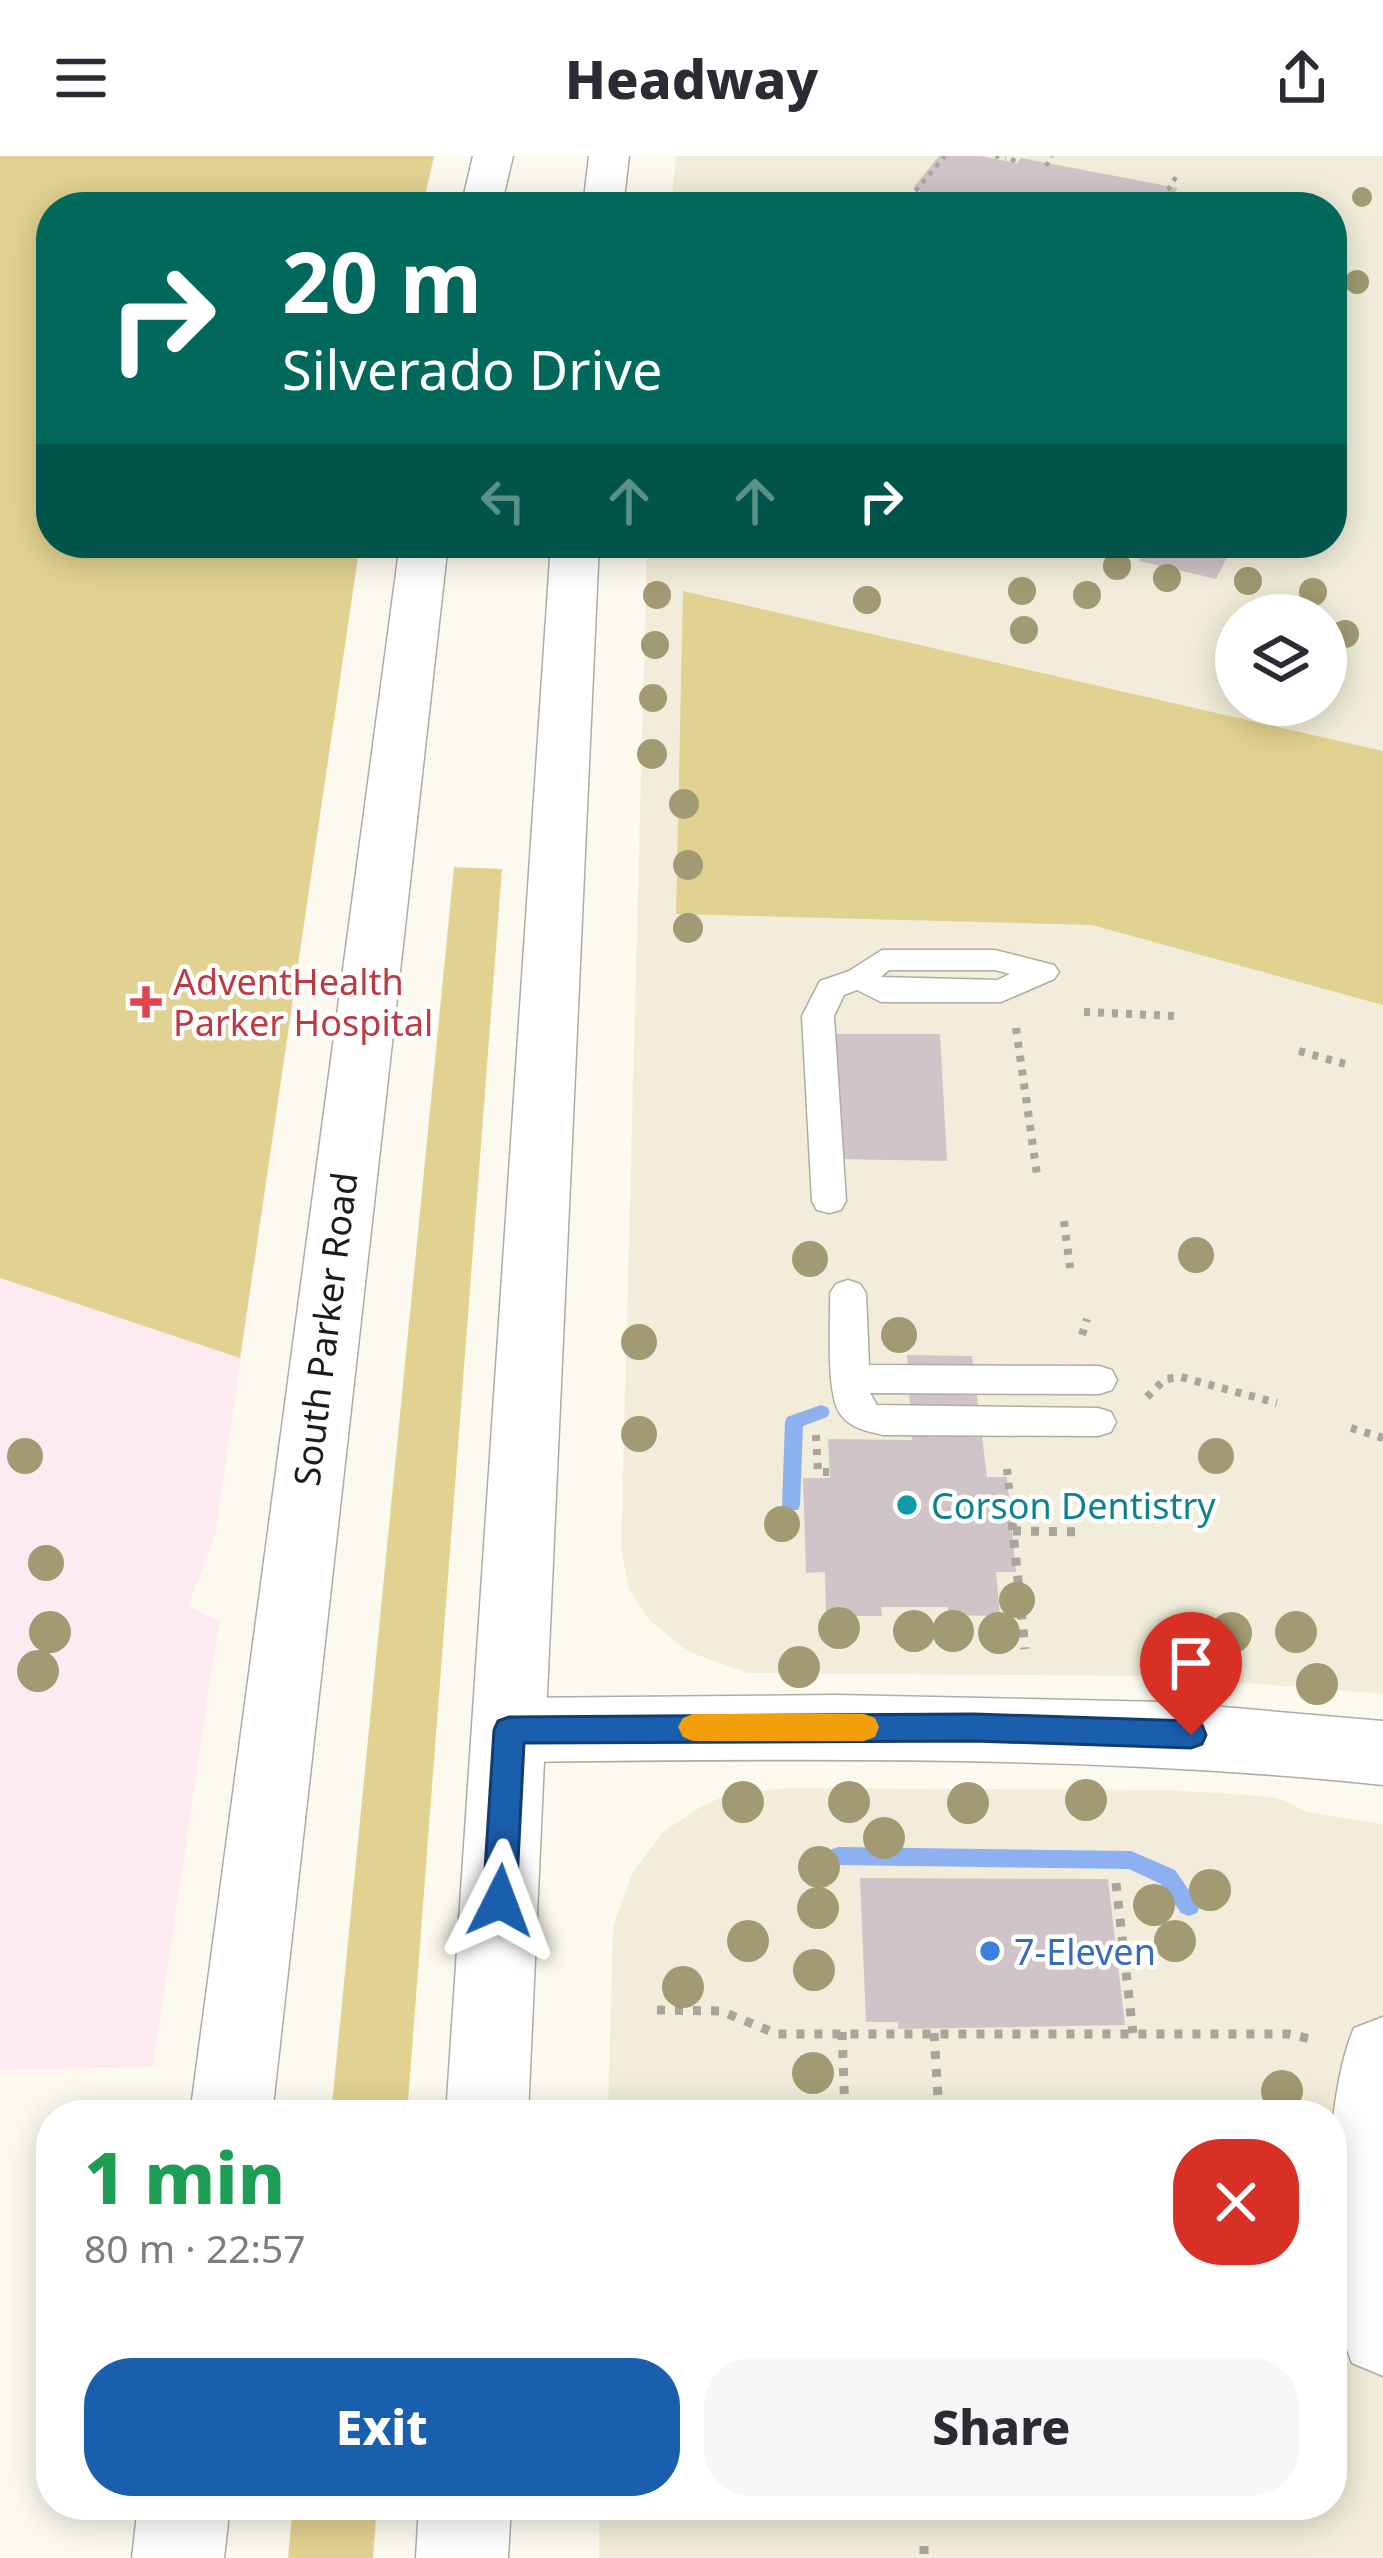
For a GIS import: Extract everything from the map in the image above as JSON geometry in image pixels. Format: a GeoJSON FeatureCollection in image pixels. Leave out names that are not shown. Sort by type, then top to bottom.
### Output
{"type":"FeatureCollection","features":[{"type":"Feature","properties":{"kind":"main road"},"geometry":{"type":"LineString","coordinates":[[485,192],[493,156]]}},
{"type":"Feature","properties":{"kind":"main road"},"geometry":{"type":"LineString","coordinates":[[605,192],[609,156]]}},
{"type":"Feature","properties":{"kind":"main road","name":"South Parker Road"},"geometry":{"type":"LineString","coordinates":[[233,2100],[374,916],[422,558]]}},
{"type":"Feature","properties":{"kind":"main road"},"geometry":{"type":"LineString","coordinates":[[488,2100],[573,558]]}},
{"type":"Feature","properties":{"kind":"main road"},"geometry":{"type":"LineString","coordinates":[[509,1730],[1061,1729],[1213,1736],[1383,1753]]}},
{"type":"Feature","properties":{"kind":"main road"},"geometry":{"type":"LineString","coordinates":[[1350,2047],[1370,2276],[1383,2332]]}},
{"type":"Feature","properties":{"kind":"main road"},"geometry":{"type":"LineString","coordinates":[[178,2558],[182,2520]]}},
{"type":"Feature","properties":{"kind":"main road"},"geometry":{"type":"LineString","coordinates":[[462,2558],[464,2520]]}},
{"type":"Feature","properties":{"kind":"lane"},"geometry":{"type":"LineString","coordinates":[[829,1201],[818,1016],[831,988],[860,979],[880,991],[1001,991],[1043,972]]}},
{"type":"Feature","properties":{"kind":"lane"},"geometry":{"type":"LineString","coordinates":[[848,1293],[856,1410],[883,1420],[1098,1400]]}},
{"type":"Feature","properties":{"kind":"path"},"geometry":{"type":"LineString","coordinates":[[915,192],[944,156]]}},
{"type":"Feature","properties":{"kind":"path"},"geometry":{"type":"LineString","coordinates":[[994,156],[1011,159]]}},
{"type":"Feature","properties":{"kind":"path"},"geometry":{"type":"LineString","coordinates":[[1046,166],[1052,156]]}},
{"type":"Feature","properties":{"kind":"path"},"geometry":{"type":"LineString","coordinates":[[1168,190],[1179,172]]}},
{"type":"Feature","properties":{"kind":"path"},"geometry":{"type":"LineString","coordinates":[[1013,1010],[1036,1174]]}},
{"type":"Feature","properties":{"kind":"path"},"geometry":{"type":"LineString","coordinates":[[1084,1012],[1175,1016]]}},
{"type":"Feature","properties":{"kind":"path"},"geometry":{"type":"LineString","coordinates":[[1299,1051],[1346,1064]]}},
{"type":"Feature","properties":{"kind":"path"},"geometry":{"type":"LineString","coordinates":[[1064,1221],[1070,1268]]}},
{"type":"Feature","properties":{"kind":"path"},"geometry":{"type":"LineString","coordinates":[[1135,1394],[1148,1397],[1165,1379],[1190,1377],[1277,1403]]}},
{"type":"Feature","properties":{"kind":"path"},"geometry":{"type":"LineString","coordinates":[[1351,1428],[1383,1438]]}},
{"type":"Feature","properties":{"kind":"path"},"geometry":{"type":"LineString","coordinates":[[827,1432],[816,1432],[818,1472],[829,1472]]}},
{"type":"Feature","properties":{"kind":"path"},"geometry":{"type":"LineString","coordinates":[[1006,1457],[1025,1649]]}},
{"type":"Feature","properties":{"kind":"path"},"geometry":{"type":"LineString","coordinates":[[1013,1531],[1085,1532]]}},
{"type":"Feature","properties":{"kind":"path"},"geometry":{"type":"LineString","coordinates":[[1117,1882],[1133,2033]]}},
{"type":"Feature","properties":{"kind":"path"},"geometry":{"type":"LineString","coordinates":[[657,2009],[721,2011],[777,2034],[1288,2034],[1350,2047]]}},
{"type":"Feature","properties":{"kind":"path"},"geometry":{"type":"LineString","coordinates":[[842,2032],[845,2100]]}},
{"type":"Feature","properties":{"kind":"path"},"geometry":{"type":"LineString","coordinates":[[934,2033],[938,2100]]}},
{"type":"Feature","properties":{"kind":"shaded area","name":"AdventHealth Parker Hospital"},"geometry":{"type":"Polygon","coordinates":[[[0,156],[435,156],[427,192],[36,192],[36,558],[358,558],[215,1537],[188,1606],[219,1621],[153,2067],[0,2070],[0,156]]]}},
{"type":"Feature","properties":{"kind":"shaded area","name":"AdventHealth Parker Hospital"},"geometry":{"type":"Polygon","coordinates":[[[0,156],[434,156],[426,192],[36,192],[36,558],[358,558],[240,1358],[0,1278],[0,156]]]}},
{"type":"Feature","properties":{"kind":"shaded area"},"geometry":{"type":"Polygon","coordinates":[[[676,156],[1383,156],[1383,1694],[1161,1676],[747,1673],[689,1652],[650,1621],[629,1589],[621,1550],[647,558],[1347,558],[1347,192],[672,192],[676,156]]]}},
{"type":"Feature","properties":{"kind":"shaded area"},"geometry":{"type":"Polygon","coordinates":[[[683,591],[1215,713],[1215,726],[1274,726],[1383,751],[1383,1005],[1092,925],[676,914],[683,591]]]}},
{"type":"Feature","properties":{"kind":"shaded area"},"geometry":{"type":"Polygon","coordinates":[[[454,867],[502,869],[408,2100],[332,2100],[454,867]]]}},
{"type":"Feature","properties":{"kind":"shaded area"},"geometry":{"type":"Polygon","coordinates":[[[786,1788],[1167,1790],[1264,1796],[1306,1812],[1383,1824],[1383,2558],[599,2558],[599,2520],[1347,2520],[1347,2100],[608,2100],[613,1927],[633,1872],[663,1832],[726,1795],[786,1788]]]}},
{"type":"Feature","properties":{"kind":"shaded area"},"geometry":{"type":"Polygon","coordinates":[[[292,2520],[376,2520],[373,2558],[288,2558],[292,2520]]]}},
{"type":"Feature","properties":{"kind":"building"},"geometry":{"type":"Polygon","coordinates":[[[939,156],[981,156],[1017,163],[1021,158],[1178,188],[1175,192],[919,192],[913,188],[939,156]]]}},
{"type":"Feature","properties":{"kind":"building"},"geometry":{"type":"Polygon","coordinates":[[[1140,558],[1226,558],[1216,579],[1140,558]]]}},
{"type":"Feature","properties":{"kind":"building"},"geometry":{"type":"Polygon","coordinates":[[[833,1034],[940,1034],[947,1161],[836,1159],[833,1034]]]}},
{"type":"Feature","properties":{"kind":"building","name":"Corson Dentistry"},"geometry":{"type":"Polygon","coordinates":[[[907,1355],[972,1356],[987,1477],[1007,1477],[1016,1572],[996,1572],[1000,1616],[948,1615],[948,1607],[881,1607],[882,1616],[826,1616],[825,1572],[806,1573],[803,1478],[830,1478],[828,1439],[912,1440],[907,1355]]]}},
{"type":"Feature","properties":{"kind":"building","name":"7-Eleven"},"geometry":{"type":"Polygon","coordinates":[[[860,1878],[1108,1879],[1125,2025],[898,2029],[898,2022],[866,2022],[860,1878]]]}},
{"type":"Feature","properties":{"kind":"waterway"},"geometry":{"type":"LineString","coordinates":[[791,1505],[794,1422],[821,1412]]}},
{"type":"Feature","properties":{"kind":"waterway"},"geometry":{"type":"LineString","coordinates":[[839,1856],[1131,1860],[1168,1877],[1189,1906]]}},
{"type":"Feature","properties":{"kind":"slow traffic"},"geometry":{"type":"LineString","coordinates":[[693,1727],[864,1727]]}},
{"type":"Feature","properties":{"kind":"place","name":"AdventHealth Parker Hospital"},"geometry":{"type":"Point","coordinates":[146,1002]}},
{"type":"Feature","properties":{"kind":"place","name":"Corson Dentistry"},"geometry":{"type":"Point","coordinates":[907,1505]}},
{"type":"Feature","properties":{"kind":"place","name":"7-Eleven"},"geometry":{"type":"Point","coordinates":[990,1951]}},
{"type":"Feature","properties":{"kind":"route"},"geometry":{"type":"LineString","coordinates":[[500,1901],[509,1730],[974,1727],[1191,1735]]}}]}
